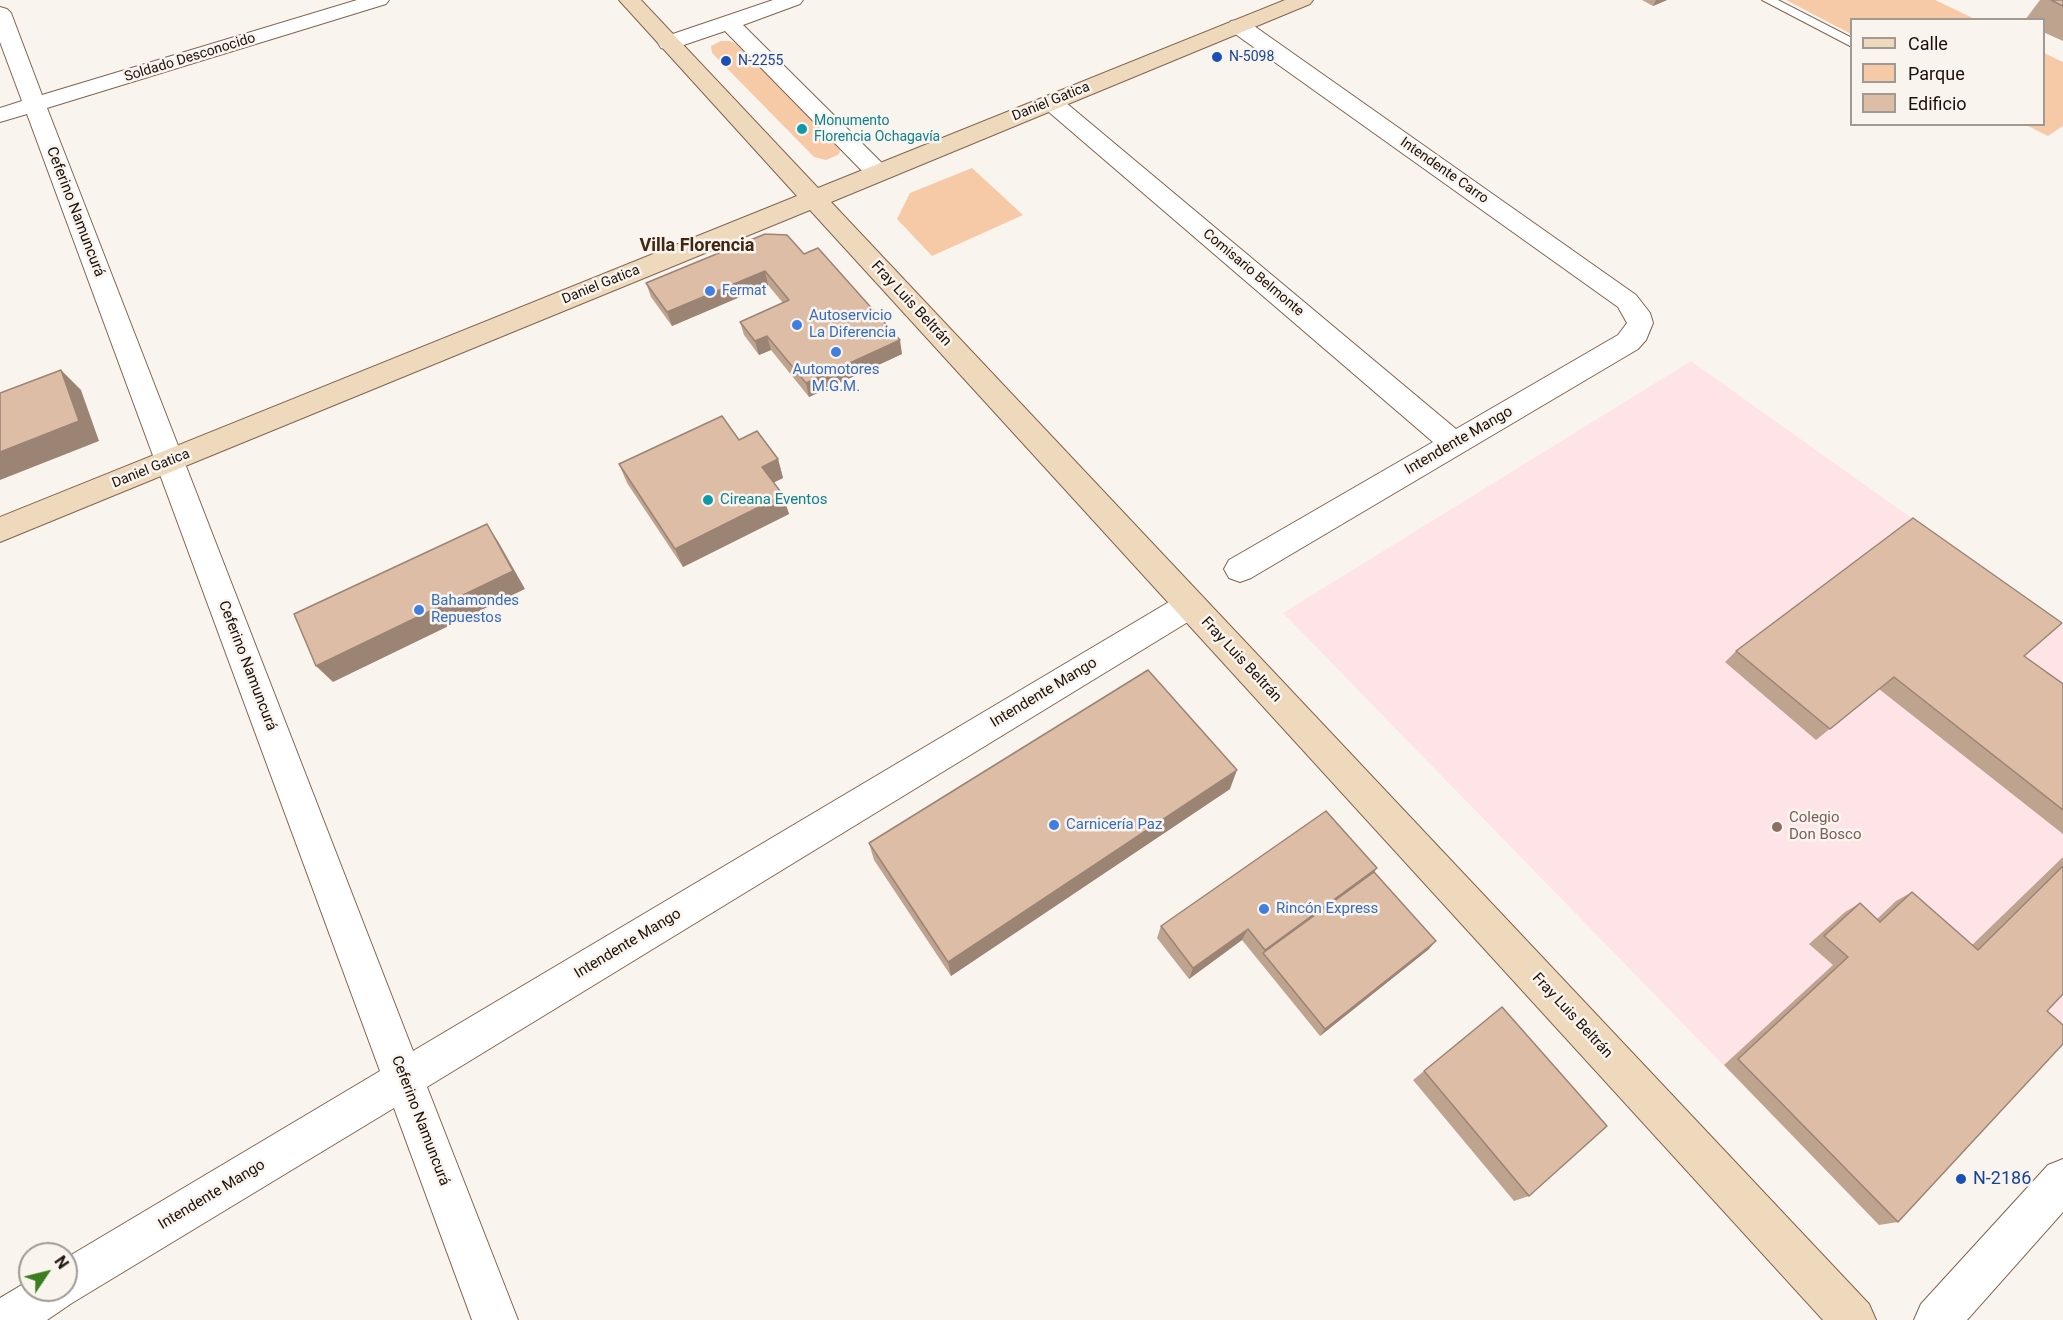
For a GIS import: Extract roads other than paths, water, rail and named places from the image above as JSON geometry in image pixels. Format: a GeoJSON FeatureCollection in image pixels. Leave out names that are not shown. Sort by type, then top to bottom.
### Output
{"type":"FeatureCollection","features":[{"type":"Feature","properties":{"kind":"street","name":"Soldado Desconocido"},"geometry":{"type":"LineString","coordinates":[[0,115],[379,0]]}},
{"type":"Feature","properties":{"kind":"street","name":"Fray Luis Beltrán"},"geometry":{"type":"LineString","coordinates":[[629,0],[1853,1320]]}},
{"type":"Feature","properties":{"kind":"street"},"geometry":{"type":"LineString","coordinates":[[669,43],[793,0]]}},
{"type":"Feature","properties":{"kind":"street","name":"Daniel Gatica"},"geometry":{"type":"LineString","coordinates":[[0,530],[1303,0]]}},
{"type":"Feature","properties":{"kind":"street","name":"Ceferino Namuncurá"},"geometry":{"type":"LineString","coordinates":[[0,13],[495,1320]]}},
{"type":"Feature","properties":{"kind":"street"},"geometry":{"type":"LineString","coordinates":[[728,22],[878,173]]}},
{"type":"Feature","properties":{"kind":"street","name":"Intendente Carro"},"geometry":{"type":"LineString","coordinates":[[1239,26],[1627,301],[1637,313],[1640,323]]}},
{"type":"Feature","properties":{"kind":"street","name":"Comisario Belmonte"},"geometry":{"type":"LineString","coordinates":[[1051,102],[1455,444]]}},
{"type":"Feature","properties":{"kind":"street","name":"Intendente Mango"},"geometry":{"type":"LineString","coordinates":[[1240,569],[1628,342],[1636,333],[1640,323]]}},
{"type":"Feature","properties":{"kind":"street","name":"Intendente Mango"},"geometry":{"type":"LineString","coordinates":[[78,1276],[1190,605]]}},
{"type":"Feature","properties":{"kind":"street"},"geometry":{"type":"LineString","coordinates":[[1937,1320],[2063,1180]]}},
{"type":"Feature","properties":{"kind":"street"},"geometry":{"type":"LineString","coordinates":[[5,1320],[35,1302]]}},
{"type":"Feature","properties":{"kind":"lane"},"geometry":{"type":"LineString","coordinates":[[1768,0],[1850,42]]}},
{"type":"Feature","properties":{"kind":"place","name":"N-5098"},"geometry":{"type":"Point","coordinates":[1217,57]}},
{"type":"Feature","properties":{"kind":"place","name":"N-2255"},"geometry":{"type":"Point","coordinates":[726,61]}},
{"type":"Feature","properties":{"kind":"place","name":"Monumento Florencia Ochagavía"},"geometry":{"type":"Point","coordinates":[802,129]}},
{"type":"Feature","properties":{"kind":"place","name":"Fermat"},"geometry":{"type":"Point","coordinates":[710,291]}},
{"type":"Feature","properties":{"kind":"place","name":"Autoservicio La Diferencia"},"geometry":{"type":"Point","coordinates":[797,325]}},
{"type":"Feature","properties":{"kind":"place","name":"Automotores M.G.M."},"geometry":{"type":"Point","coordinates":[836,352]}},
{"type":"Feature","properties":{"kind":"place","name":"Cireana Eventos"},"geometry":{"type":"Point","coordinates":[708,500]}},
{"type":"Feature","properties":{"kind":"place","name":"Bahamondes Repuestos"},"geometry":{"type":"Point","coordinates":[419,610]}},
{"type":"Feature","properties":{"kind":"place","name":"Carnicería Paz"},"geometry":{"type":"Point","coordinates":[1054,825]}},
{"type":"Feature","properties":{"kind":"place","name":"Colegio Don Bosco"},"geometry":{"type":"Point","coordinates":[1777,827]}},
{"type":"Feature","properties":{"kind":"place","name":"Rincón Express"},"geometry":{"type":"Point","coordinates":[1264,909]}},
{"type":"Feature","properties":{"kind":"place","name":"N-2186"},"geometry":{"type":"Point","coordinates":[1961,1179]}},
{"type":"Feature","properties":{"kind":"district","name":"Villa Florencia"},"geometry":{"type":"Point","coordinates":[697,246]}}]}
